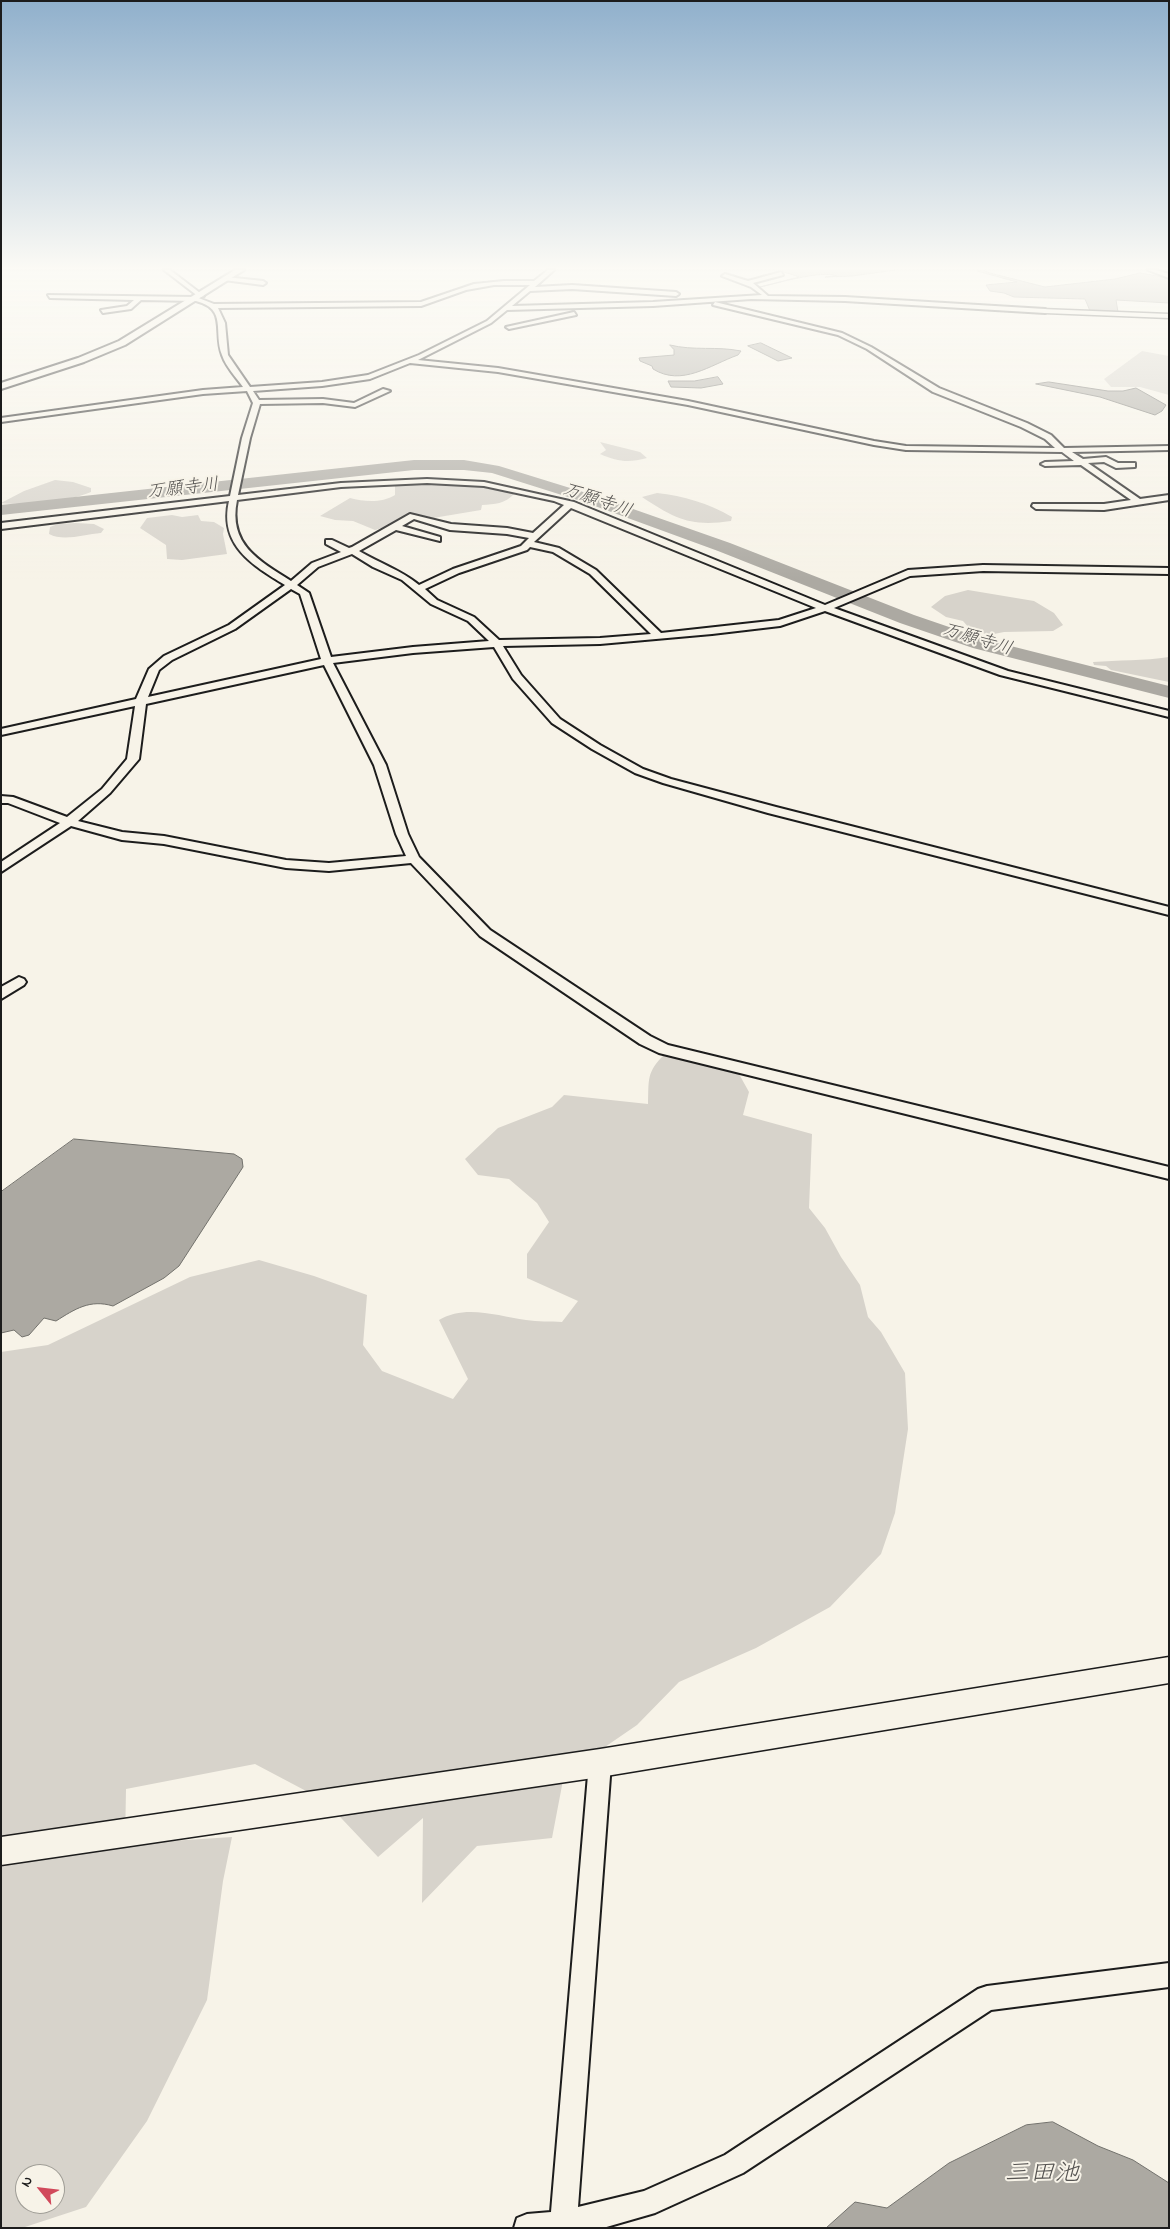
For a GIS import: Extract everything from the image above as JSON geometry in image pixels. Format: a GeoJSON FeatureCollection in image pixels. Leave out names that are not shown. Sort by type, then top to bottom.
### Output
{"type":"FeatureCollection","features":[{"type":"Feature","properties":{"kind":"main road"},"geometry":{"type":"LineString","coordinates":[[1,386],[38,374]]}},
{"type":"Feature","properties":{"kind":"street"},"geometry":{"type":"LineString","coordinates":[[236,374],[249,388],[257,402],[246,438],[230,514],[235,537],[246,554],[264,568],[304,593],[327,662],[380,765],[402,834],[414,859],[485,933],[645,1040],[664,1049],[1169,1173]]}},
{"type":"Feature","properties":{"kind":"street"},"geometry":{"type":"LineString","coordinates":[[1,420],[203,392],[357,380],[379,374]]}},
{"type":"Feature","properties":{"kind":"street"},"geometry":{"type":"LineString","coordinates":[[521,374],[688,403],[898,447],[1063,450],[1169,448]]}},
{"type":"Feature","properties":{"kind":"street"},"geometry":{"type":"LineString","coordinates":[[911,374],[936,390],[1024,425],[1048,437],[1063,450],[1139,502]]}},
{"type":"Feature","properties":{"kind":"street"},"geometry":{"type":"LineString","coordinates":[[257,402],[323,401],[355,405],[386,391]]}},
{"type":"Feature","properties":{"kind":"street"},"geometry":{"type":"LineString","coordinates":[[1045,464],[1106,459],[1116,466],[1132,465]]}},
{"type":"Feature","properties":{"kind":"street"},"geometry":{"type":"LineString","coordinates":[[1,526],[341,485],[467,481],[515,489],[570,504],[827,608],[1004,673],[1169,714]]}},
{"type":"Feature","properties":{"kind":"street"},"geometry":{"type":"LineString","coordinates":[[1036,506],[1104,507],[1169,497]]}},
{"type":"Feature","properties":{"kind":"street"},"geometry":{"type":"LineString","coordinates":[[418,589],[456,570],[524,548],[570,504]]}},
{"type":"Feature","properties":{"kind":"street"},"geometry":{"type":"LineString","coordinates":[[1,868],[41,839],[69,822],[106,791],[133,760],[141,701],[154,668],[168,658],[232,627],[289,584],[299,579],[315,565],[361,547],[413,516],[450,527],[507,531],[556,550],[593,572],[658,635]]}},
{"type":"Feature","properties":{"kind":"street"},"geometry":{"type":"LineString","coordinates":[[395,527],[437,539]]}},
{"type":"Feature","properties":{"kind":"street"},"geometry":{"type":"LineString","coordinates":[[329,542],[404,578],[434,602],[471,619],[497,644],[517,676],[556,721],[596,747],[639,771],[666,781],[772,810],[1169,911]]}},
{"type":"Feature","properties":{"kind":"street"},"geometry":{"type":"LineString","coordinates":[[1,732],[327,662],[413,650],[497,644],[590,641],[780,623],[827,608],[908,574],[953,569],[1169,571]]}},
{"type":"Feature","properties":{"kind":"street"},"geometry":{"type":"LineString","coordinates":[[1,800],[9,798],[69,822],[122,836],[164,840],[286,864],[329,867],[414,859]]}},
{"type":"Feature","properties":{"kind":"street"},"geometry":{"type":"LineString","coordinates":[[1,994],[18,982]]}},
{"type":"Feature","properties":{"kind":"street"},"geometry":{"type":"LineString","coordinates":[[1,1851],[600,1764],[1169,1670]]}},
{"type":"Feature","properties":{"kind":"street"},"geometry":{"type":"LineString","coordinates":[[563,2224],[600,1764]]}},
{"type":"Feature","properties":{"kind":"street"},"geometry":{"type":"LineString","coordinates":[[527,2228],[563,2224],[646,2204],[734,2164],[987,1998],[1169,1975]]}},
{"type":"Feature","properties":{"kind":"shaded area"},"geometry":{"type":"Polygon","coordinates":[[[1111,374],[1169,374],[1169,395],[1140,387],[1111,387],[1104,379],[1111,374]]]}},
{"type":"Feature","properties":{"kind":"shaded area"},"geometry":{"type":"Polygon","coordinates":[[[600,442],[640,452],[647,458],[635,461],[612,459],[600,454],[606,450],[600,442]]]}},
{"type":"Feature","properties":{"kind":"shaded area"},"geometry":{"type":"Polygon","coordinates":[[[55,480],[73,482],[91,488],[91,492],[72,498],[47,502],[1,503],[24,491],[55,480]]]}},
{"type":"Feature","properties":{"kind":"shaded area"},"geometry":{"type":"Polygon","coordinates":[[[452,484],[478,486],[514,494],[503,502],[482,505],[481,510],[427,519],[412,514],[393,525],[375,530],[353,521],[335,520],[320,516],[350,498],[373,501],[390,498],[395,495],[395,485],[452,484]]]}},
{"type":"Feature","properties":{"kind":"shaded area"},"geometry":{"type":"Polygon","coordinates":[[[657,493],[686,498],[705,504],[732,517],[731,521],[705,523],[684,520],[664,511],[642,497],[657,493]]]}},
{"type":"Feature","properties":{"kind":"shaded area"},"geometry":{"type":"Polygon","coordinates":[[[172,515],[182,517],[198,515],[201,521],[214,522],[224,528],[223,534],[227,554],[182,560],[167,559],[166,545],[140,528],[147,518],[172,515]]]}},
{"type":"Feature","properties":{"kind":"shaded area"},"geometry":{"type":"Polygon","coordinates":[[[58,524],[94,524],[104,529],[101,533],[75,537],[61,537],[49,534],[50,527],[58,524]]]}},
{"type":"Feature","properties":{"kind":"shaded area"},"geometry":{"type":"Polygon","coordinates":[[[968,590],[1034,601],[1054,613],[1063,625],[1053,631],[1004,632],[989,635],[970,629],[963,621],[946,617],[931,607],[945,596],[968,590]]]}},
{"type":"Feature","properties":{"kind":"shaded area"},"geometry":{"type":"Polygon","coordinates":[[[1169,657],[1169,682],[1111,670],[1106,666],[1094,665],[1093,662],[1150,659],[1169,657]]]}},
{"type":"Feature","properties":{"kind":"shaded area"},"geometry":{"type":"Polygon","coordinates":[[[665,1054],[739,1074],[749,1092],[743,1115],[812,1134],[809,1208],[825,1228],[841,1257],[860,1285],[868,1317],[881,1332],[905,1373],[908,1429],[895,1513],[881,1554],[830,1607],[756,1648],[679,1682],[637,1725],[564,1775],[552,1838],[477,1846],[422,1903],[423,1818],[378,1857],[325,1801],[255,1764],[126,1789],[125,1844],[232,1837],[223,1881],[207,2000],[147,2121],[86,2207],[65,2214],[65,2164],[15,2164],[15,2214],[65,2214],[22,2228],[1,2228],[1,1352],[48,1345],[190,1277],[259,1260],[314,1276],[367,1295],[363,1345],[382,1371],[453,1399],[468,1379],[439,1320],[449,1315],[482,1312],[530,1321],[562,1322],[578,1301],[527,1278],[527,1254],[549,1222],[537,1203],[509,1179],[478,1175],[465,1159],[498,1128],[552,1107],[564,1095],[648,1104],[648,1089],[654,1066],[665,1054]]]}},
{"type":"Feature","properties":{"kind":"water"},"geometry":{"type":"Polygon","coordinates":[[[664,374],[689,374],[685,375],[664,374]]]}},
{"type":"Feature","properties":{"kind":"water"},"geometry":{"type":"Polygon","coordinates":[[[718,377],[723,384],[701,388],[671,387],[668,381],[694,381],[718,377]]]}},
{"type":"Feature","properties":{"kind":"water"},"geometry":{"type":"Polygon","coordinates":[[[1049,382],[1108,391],[1123,391],[1136,388],[1166,405],[1162,411],[1155,415],[1100,397],[1036,384],[1049,382]]]}},
{"type":"Feature","properties":{"kind":"water"},"geometry":{"type":"Polygon","coordinates":[[[74,1139],[234,1154],[242,1159],[243,1167],[179,1266],[164,1278],[113,1306],[97,1304],[83,1306],[56,1321],[44,1318],[29,1335],[22,1337],[14,1330],[1,1333],[1,1192],[74,1139]]]}},
{"type":"Feature","properties":{"kind":"water","name":"三田池"},"geometry":{"type":"Polygon","coordinates":[[[1053,2122],[1098,2146],[1133,2160],[1169,2183],[1169,2228],[826,2228],[855,2202],[887,2208],[949,2163],[1026,2125],[1053,2122]]]}},
{"type":"Feature","properties":{"kind":"waterway","name":"万願寺川"},"geometry":{"type":"LineString","coordinates":[[1,510],[414,465],[464,465],[494,469],[590,499],[724,547],[907,619],[980,644],[1169,692]]}}]}
